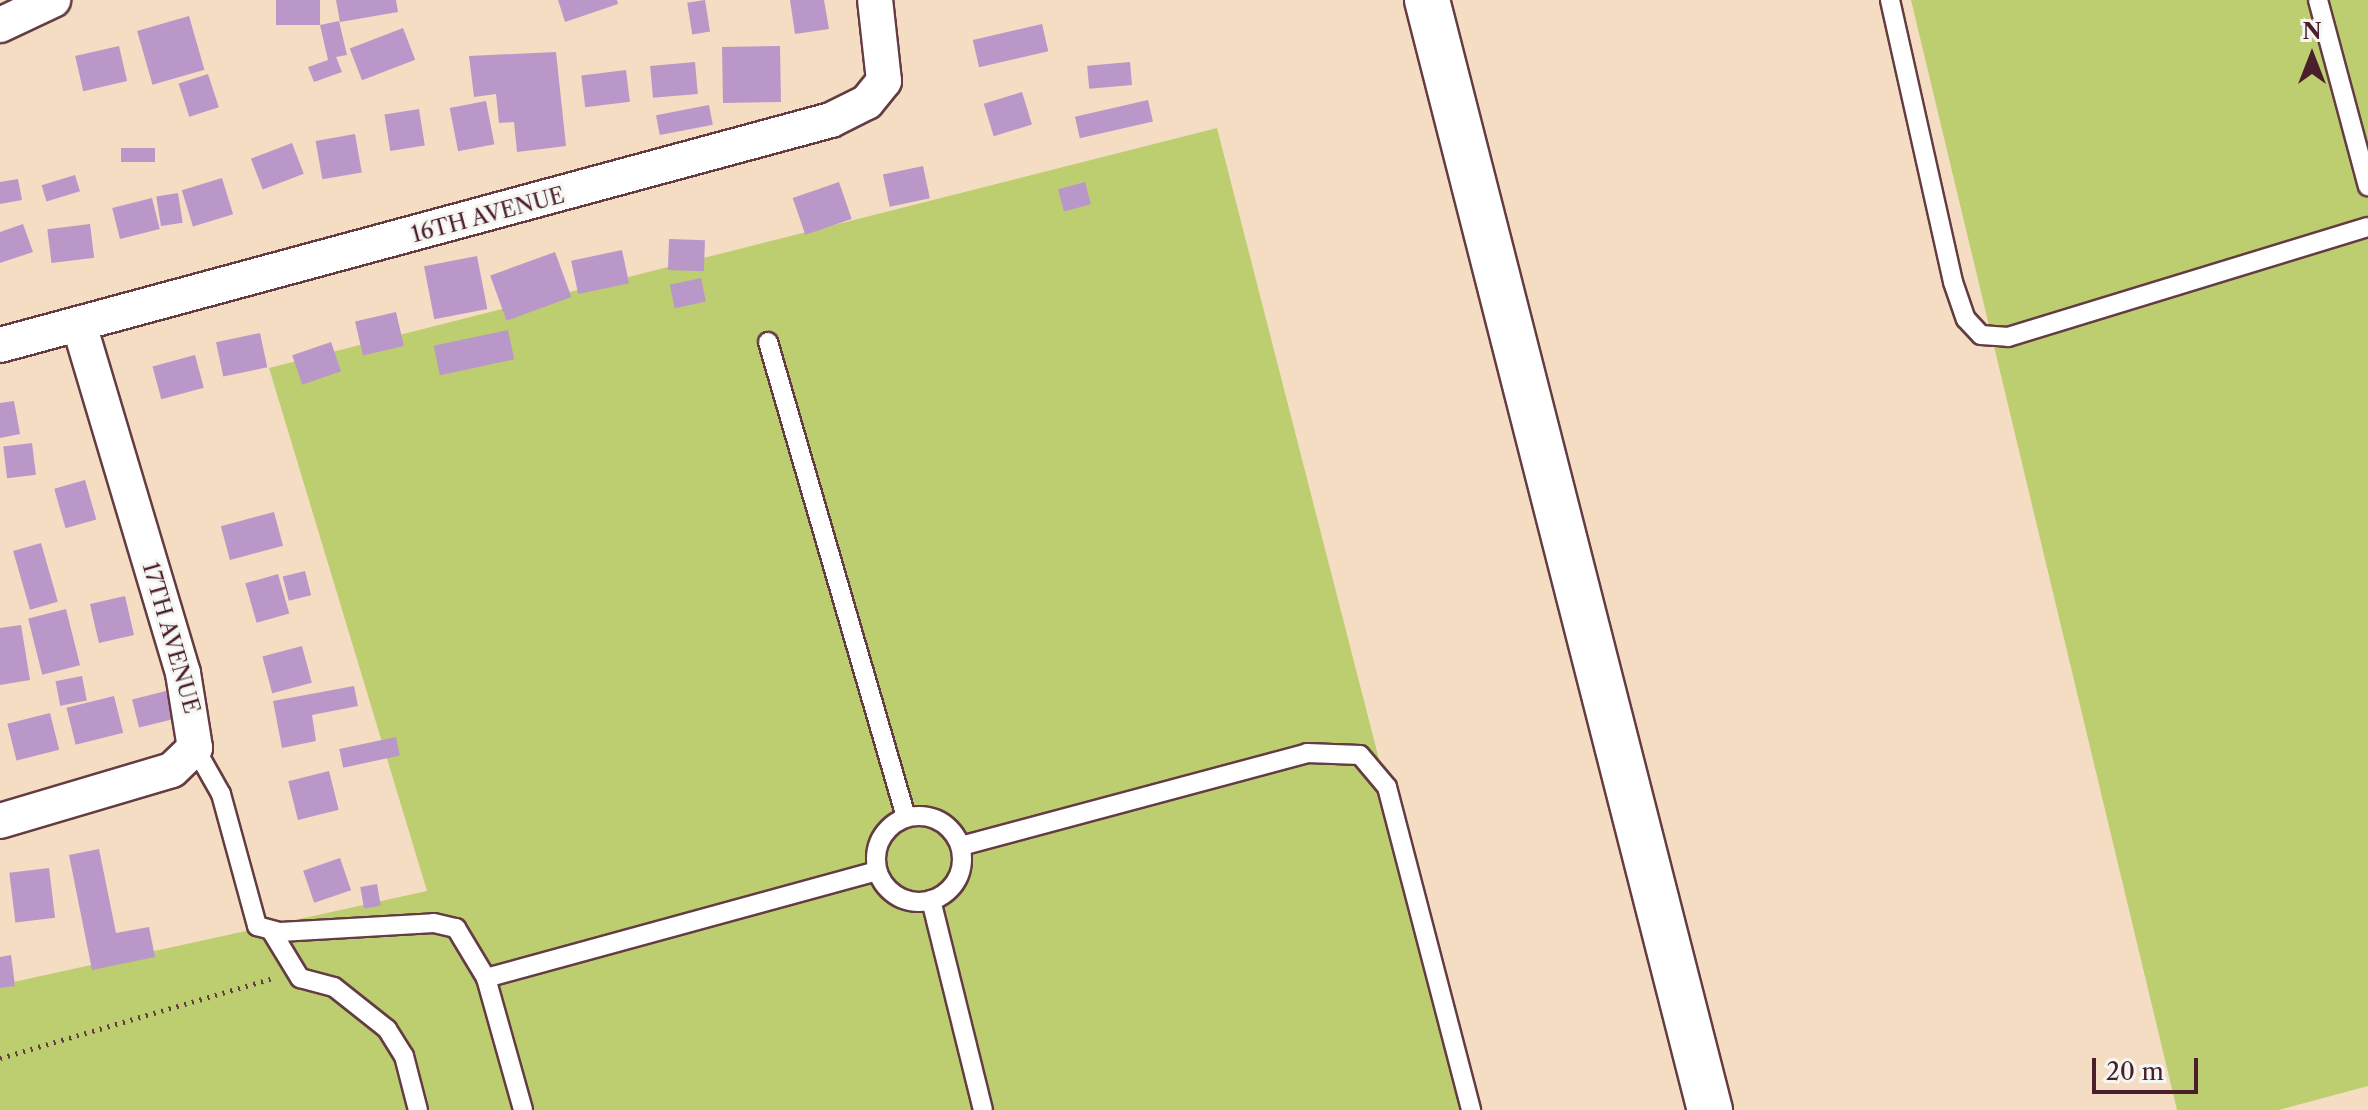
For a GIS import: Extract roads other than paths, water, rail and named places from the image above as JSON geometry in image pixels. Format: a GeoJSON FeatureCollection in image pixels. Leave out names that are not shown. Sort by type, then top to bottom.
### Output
{"type":"FeatureCollection","features":[{"type":"Feature","properties":{"kind":"highway"},"geometry":{"type":"LineString","coordinates":[[1427,0],[1710,1110]]}},
{"type":"Feature","properties":{"kind":"street"},"geometry":{"type":"LineString","coordinates":[[0,25],[53,0]]}},
{"type":"Feature","properties":{"kind":"street","name":"16TH AVENUE"},"geometry":{"type":"LineString","coordinates":[[0,345],[80,327],[831,120],[867,102],[884,81],[885,45],[875,0]]}},
{"type":"Feature","properties":{"kind":"street","name":"17TH AVENUE"},"geometry":{"type":"LineString","coordinates":[[80,327],[183,673],[195,748]]}},
{"type":"Feature","properties":{"kind":"street"},"geometry":{"type":"LineString","coordinates":[[0,821],[172,770],[195,748]]}},
{"type":"Feature","properties":{"kind":"lane"},"geometry":{"type":"LineString","coordinates":[[1890,0],[1953,282],[1966,319],[1981,335],[2008,337],[2368,227]]}},
{"type":"Feature","properties":{"kind":"lane"},"geometry":{"type":"LineString","coordinates":[[2318,0],[2368,186]]}},
{"type":"Feature","properties":{"kind":"lane"},"geometry":{"type":"LineString","coordinates":[[768,342],[906,817]]}},
{"type":"Feature","properties":{"kind":"lane"},"geometry":{"type":"LineString","coordinates":[[195,748],[221,794],[252,916],[272,932],[300,978],[334,987],[387,1029],[404,1056],[418,1110]]}},
{"type":"Feature","properties":{"kind":"lane"},"geometry":{"type":"LineString","coordinates":[[961,846],[1307,753],[1360,755],[1387,787],[1471,1110]]}},
{"type":"Feature","properties":{"kind":"lane"},"geometry":{"type":"LineString","coordinates":[[906,817],[939,821],[961,846],[958,879],[931,900],[898,897],[877,871],[880,838],[906,817]]}},
{"type":"Feature","properties":{"kind":"lane"},"geometry":{"type":"LineString","coordinates":[[486,978],[877,871]]}},
{"type":"Feature","properties":{"kind":"lane"},"geometry":{"type":"LineString","coordinates":[[931,900],[983,1110]]}},
{"type":"Feature","properties":{"kind":"lane"},"geometry":{"type":"LineString","coordinates":[[272,932],[449,924],[486,978],[523,1110]]}}]}
